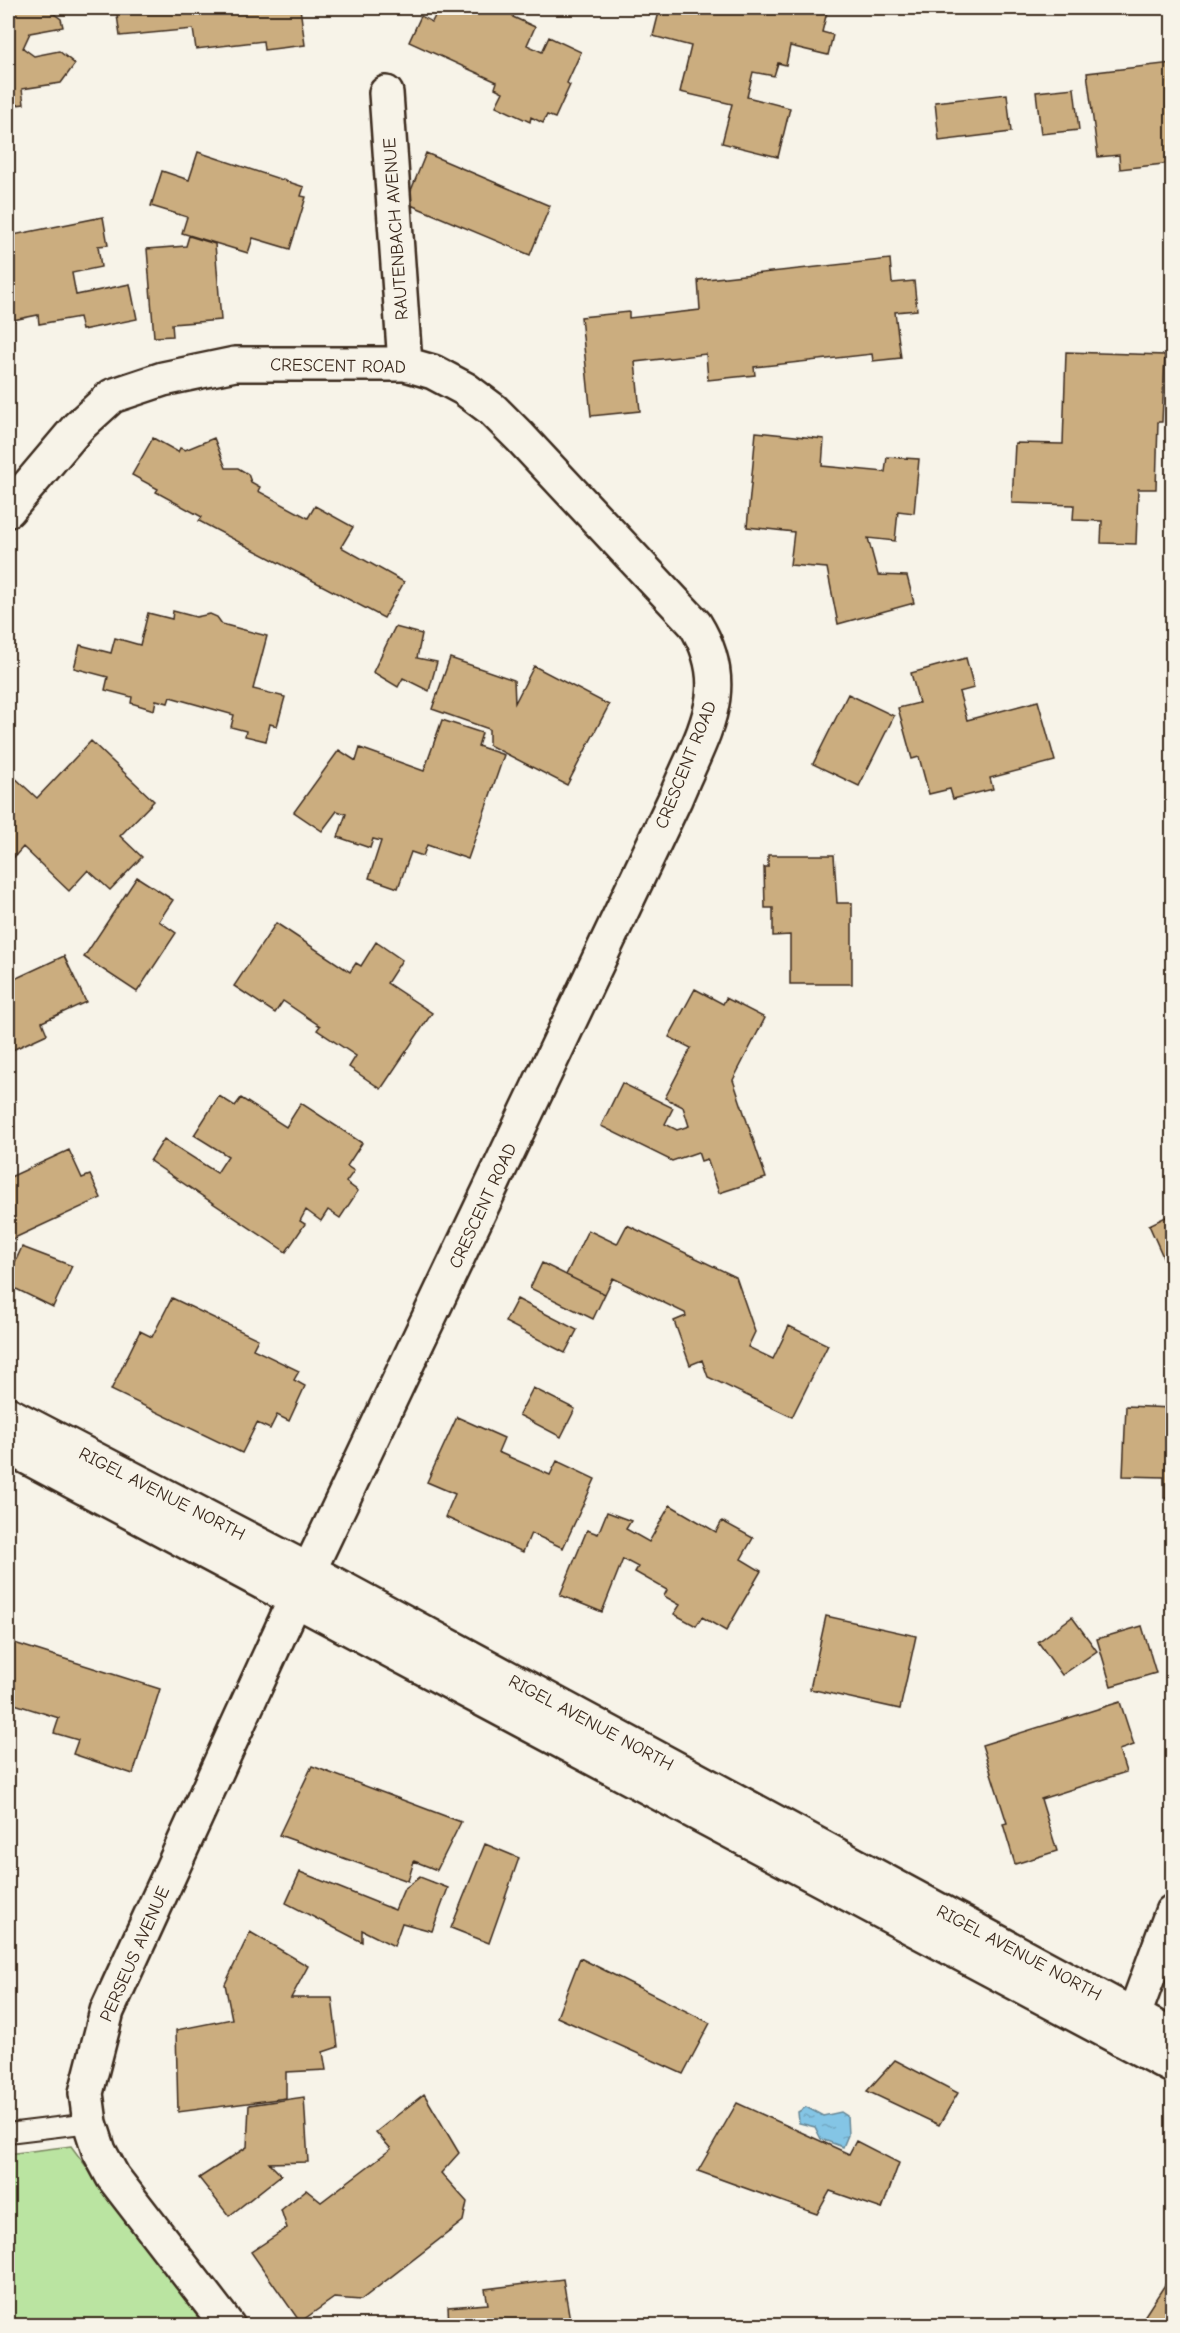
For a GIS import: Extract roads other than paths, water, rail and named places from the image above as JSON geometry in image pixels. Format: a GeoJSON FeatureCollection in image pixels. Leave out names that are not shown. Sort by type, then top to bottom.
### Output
{"type":"FeatureCollection","features":[{"type":"Feature","properties":{"kind":"street","name":"RAUTENBACH AVENUE"},"geometry":{"type":"LineString","coordinates":[[386,93],[405,364]]}},
{"type":"Feature","properties":{"kind":"street","name":"CRESCENT ROAD"},"geometry":{"type":"LineString","coordinates":[[8,510],[78,427],[112,396],[163,379],[235,364],[405,364],[433,372],[465,388],[493,410],[695,624],[707,644],[716,682],[712,708],[675,799],[295,1600]]}},
{"type":"Feature","properties":{"kind":"street","name":"RIGEL AVENUE NORTH"},"geometry":{"type":"LineString","coordinates":[[8,1414],[310,1571],[1127,2027],[1173,2066]]}},
{"type":"Feature","properties":{"kind":"street","name":"RIGEL AVENUE NORTH"},"geometry":{"type":"LineString","coordinates":[[8,1447],[295,1600],[1127,2027],[1173,2036]]}},
{"type":"Feature","properties":{"kind":"street","name":"PERSEUS AVENUE"},"geometry":{"type":"LineString","coordinates":[[228,2325],[113,2177],[99,2151],[90,2123],[86,2093],[107,2011],[295,1600]]}},
{"type":"Feature","properties":{"kind":"street"},"geometry":{"type":"LineString","coordinates":[[1127,2027],[1173,1912]]}},
{"type":"Feature","properties":{"kind":"lane"},"geometry":{"type":"LineString","coordinates":[[8,2133],[90,2123]]}},
{"type":"Feature","properties":{"kind":"water"},"geometry":{"type":"Polygon","coordinates":[[[806,2107],[823,2116],[841,2112],[847,2116],[848,2135],[843,2147],[821,2139],[815,2127],[799,2123],[798,2112],[806,2107]]]}}]}
